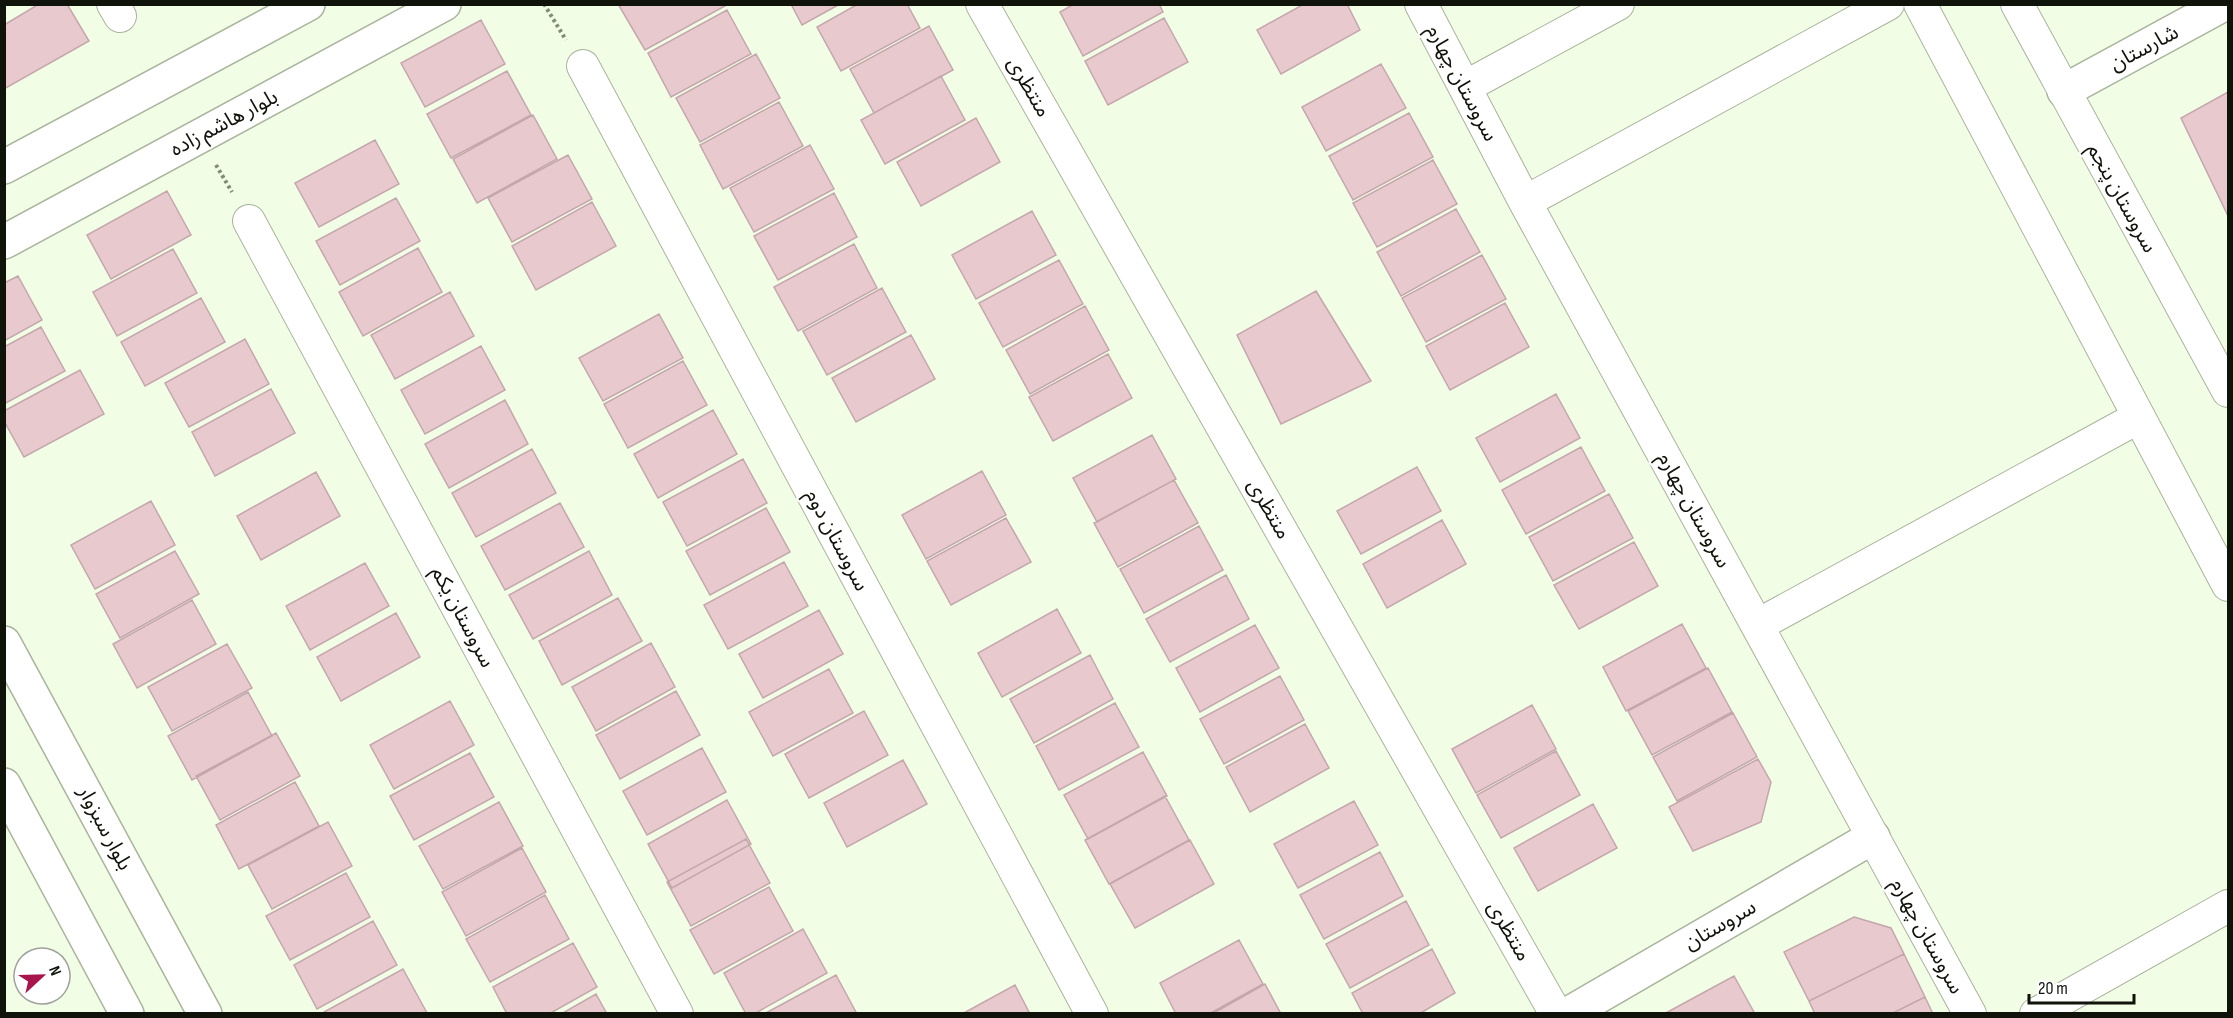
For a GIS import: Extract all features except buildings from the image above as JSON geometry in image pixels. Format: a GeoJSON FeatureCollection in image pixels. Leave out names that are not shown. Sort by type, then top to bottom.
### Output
{"type":"FeatureCollection","features":[{"type":"Feature","properties":{"kind":"street"},"geometry":{"type":"LineString","coordinates":[[4,167],[308,4]]}},
{"type":"Feature","properties":{"kind":"street","name":"بلوار هاشم زاده"},"geometry":{"type":"LineString","coordinates":[[4,242],[444,4]]}},
{"type":"Feature","properties":{"kind":"street","name":"منتظری"},"geometry":{"type":"LineString","coordinates":[[982,4],[1556,1014]]}},
{"type":"Feature","properties":{"kind":"street","name":"سروستان چهارم"},"geometry":{"type":"LineString","coordinates":[[1421,4],[1525,202],[1970,1014]]}},
{"type":"Feature","properties":{"kind":"street"},"geometry":{"type":"LineString","coordinates":[[1465,87],[1618,4]]}},
{"type":"Feature","properties":{"kind":"street"},"geometry":{"type":"LineString","coordinates":[[1525,202],[1888,4]]}},
{"type":"Feature","properties":{"kind":"street"},"geometry":{"type":"LineString","coordinates":[[1920,4],[2229,585]]}},
{"type":"Feature","properties":{"kind":"street","name":"سروستان پنجم"},"geometry":{"type":"LineString","coordinates":[[2017,4],[2229,391]]}},
{"type":"Feature","properties":{"kind":"street","name":"شارستان"},"geometry":{"type":"LineString","coordinates":[[2064,91],[2224,4]]}},
{"type":"Feature","properties":{"kind":"street","name":"سروستان دوم"},"geometry":{"type":"LineString","coordinates":[[583,66],[1092,1014]]}},
{"type":"Feature","properties":{"kind":"street","name":"سروستان یکم"},"geometry":{"type":"LineString","coordinates":[[249,221],[677,1014]]}},
{"type":"Feature","properties":{"kind":"street"},"geometry":{"type":"LineString","coordinates":[[1758,625],[2139,417]]}},
{"type":"Feature","properties":{"kind":"street","name":"بلوار سبزوار"},"geometry":{"type":"LineString","coordinates":[[4,643],[204,1014]]}},
{"type":"Feature","properties":{"kind":"street"},"geometry":{"type":"LineString","coordinates":[[4,785],[128,1014]]}},
{"type":"Feature","properties":{"kind":"street","name":"سروستان"},"geometry":{"type":"LineString","coordinates":[[1568,1014],[1873,837]]}},
{"type":"Feature","properties":{"kind":"street"},"geometry":{"type":"LineString","coordinates":[[2036,1014],[2229,906]]}},
{"type":"Feature","properties":{"kind":"path"},"geometry":{"type":"LineString","coordinates":[[544,4],[583,66]]}},
{"type":"Feature","properties":{"kind":"path"},"geometry":{"type":"LineString","coordinates":[[199,137],[249,221]]}}]}
